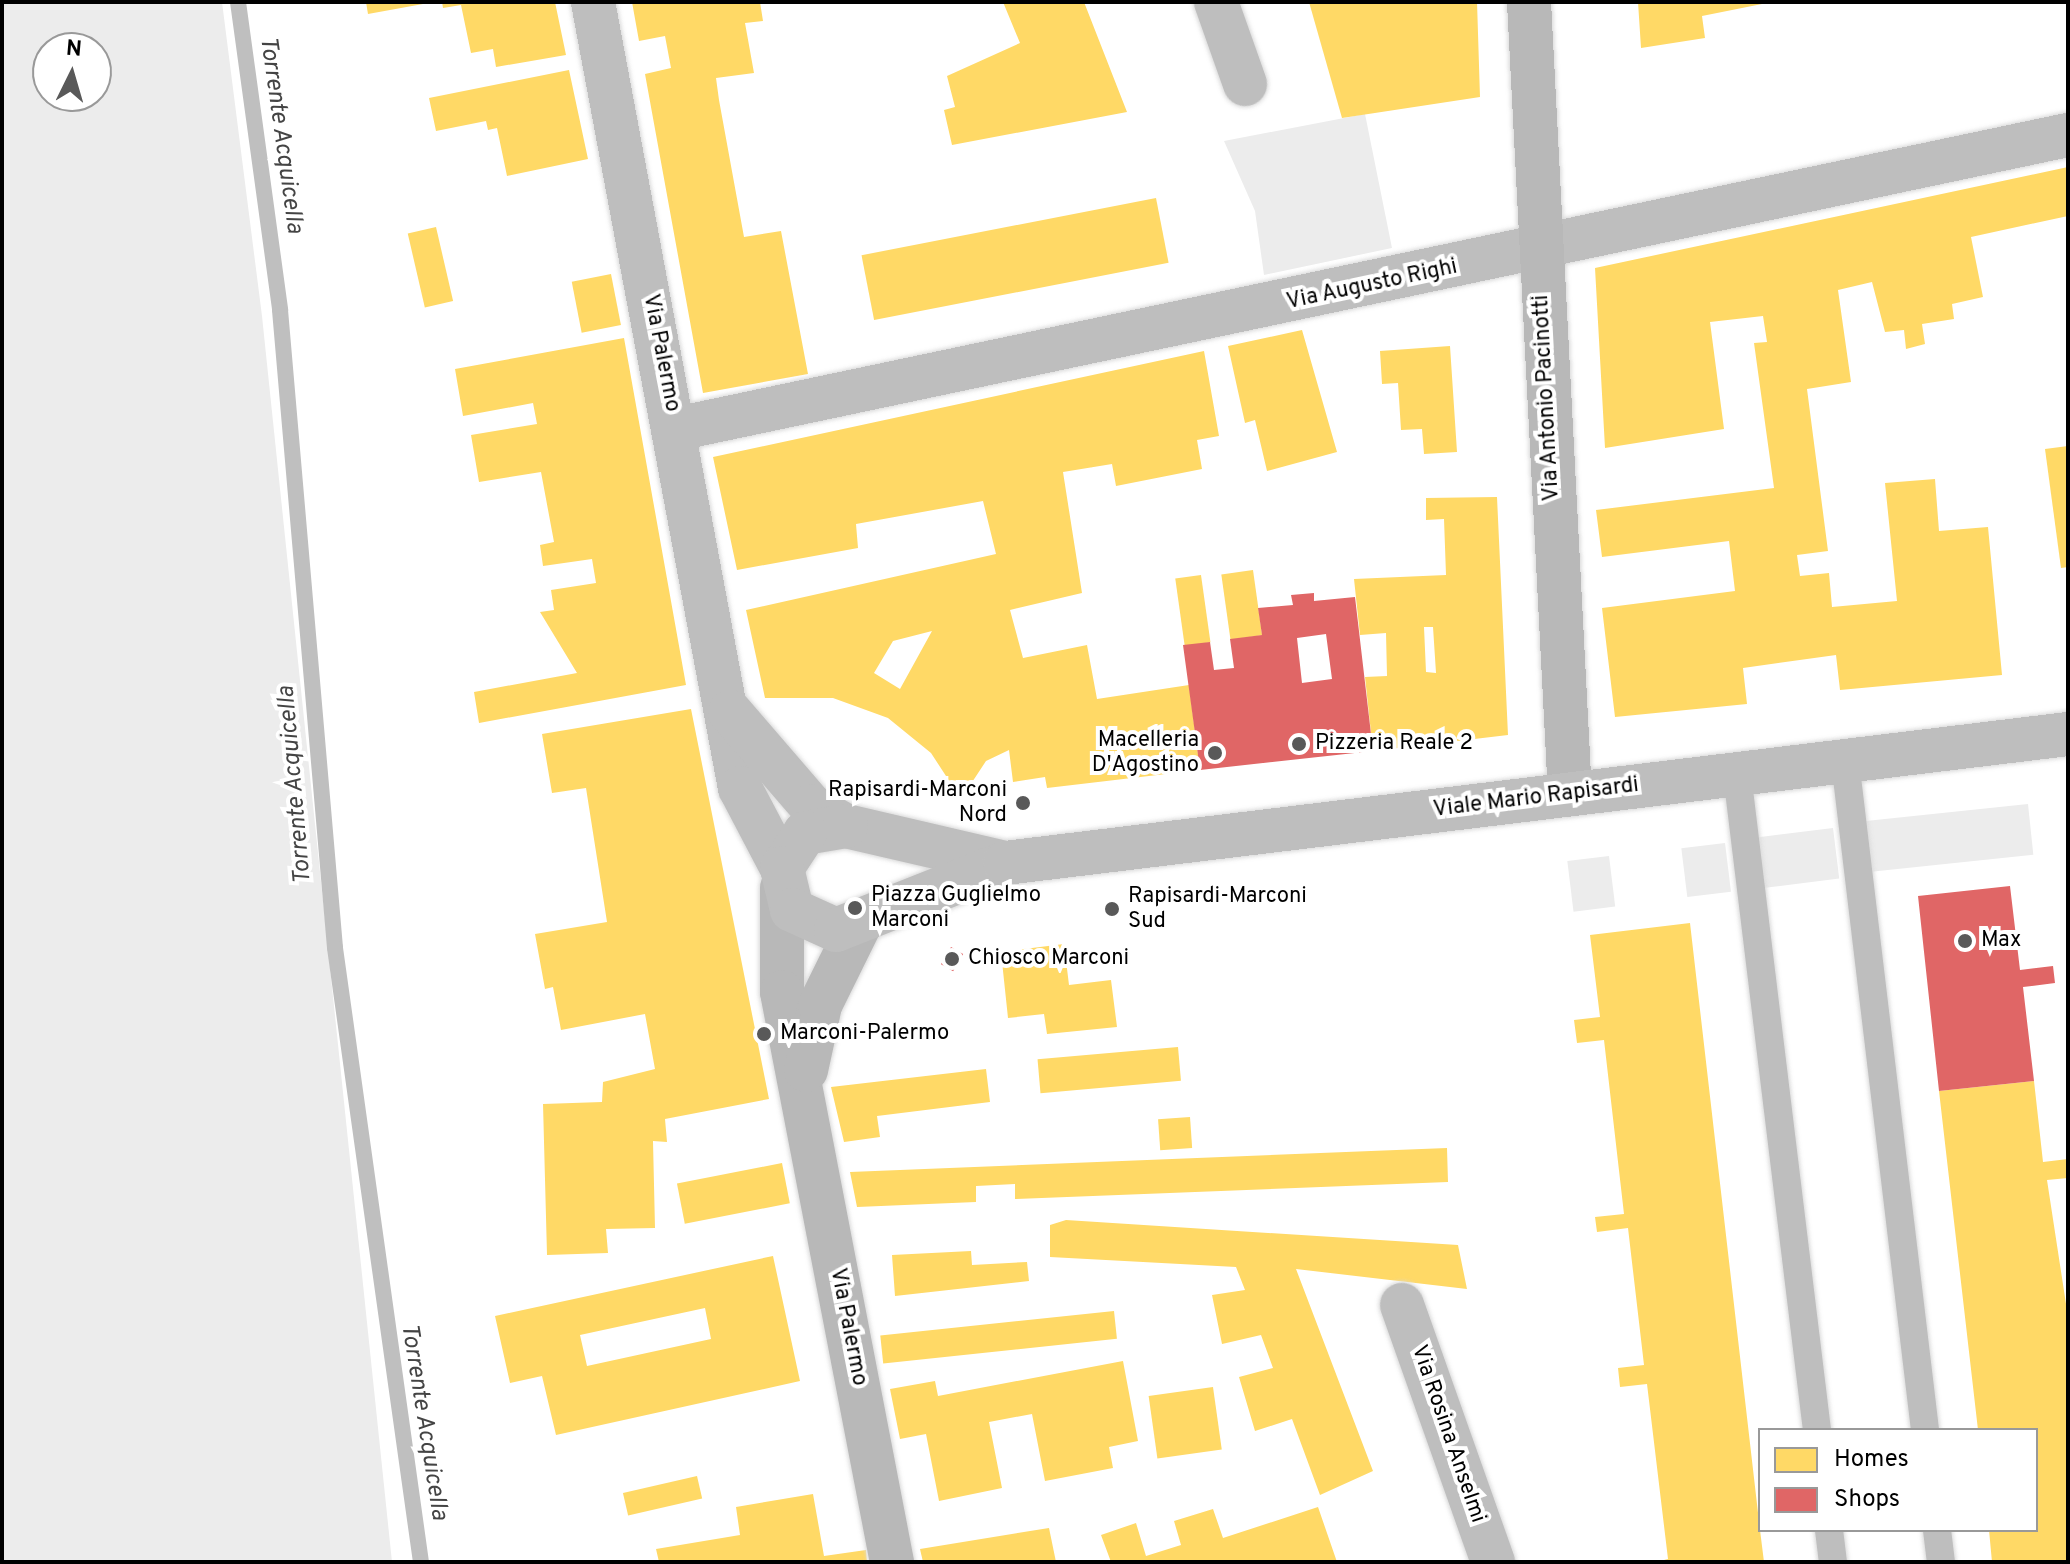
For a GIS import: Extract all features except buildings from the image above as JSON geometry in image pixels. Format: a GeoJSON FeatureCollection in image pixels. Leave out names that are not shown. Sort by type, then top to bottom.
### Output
{"type":"FeatureCollection","features":[{"type":"Feature","properties":{"kind":"main road","name":"Via Palermo"},"geometry":{"type":"LineString","coordinates":[[593,2],[676,429],[740,788],[782,878],[782,992],[892,1562]]}},
{"type":"Feature","properties":{"kind":"main road"},"geometry":{"type":"LineString","coordinates":[[1216,2],[1245,84]]}},
{"type":"Feature","properties":{"kind":"main road","name":"Via Antonio Pacinotti"},"geometry":{"type":"LineString","coordinates":[[1529,2],[1538,250],[1570,794]]}},
{"type":"Feature","properties":{"kind":"main road","name":"Via Augusto Righi"},"geometry":{"type":"LineString","coordinates":[[676,429],[1538,250],[2068,135]]}},
{"type":"Feature","properties":{"kind":"main road"},"geometry":{"type":"LineString","coordinates":[[724,704],[811,806],[854,828],[1005,863]]}},
{"type":"Feature","properties":{"kind":"main road","name":"Viale Mario Rapisardi"},"geometry":{"type":"LineString","coordinates":[[1005,863],[2068,734]]}},
{"type":"Feature","properties":{"kind":"main road"},"geometry":{"type":"LineString","coordinates":[[854,828],[805,833],[782,878],[792,910],[812,925],[836,930],[1005,863]]}},
{"type":"Feature","properties":{"kind":"main road"},"geometry":{"type":"LineString","coordinates":[[803,1092],[820,1005],[867,918],[887,869],[854,828]]}},
{"type":"Feature","properties":{"kind":"main road","name":"Via Rosina Anselmi"},"geometry":{"type":"LineString","coordinates":[[1402,1305],[1493,1562]]}},
{"type":"Feature","properties":{"kind":"lane"},"geometry":{"type":"LineString","coordinates":[[1845,761],[1925,1428]]}},
{"type":"Feature","properties":{"kind":"lane"},"geometry":{"type":"LineString","coordinates":[[1737,774],[1817,1428]]}},
{"type":"Feature","properties":{"kind":"lane"},"geometry":{"type":"LineString","coordinates":[[1829,1532],[1833,1562]]}},
{"type":"Feature","properties":{"kind":"lane"},"geometry":{"type":"LineString","coordinates":[[1937,1532],[1941,1562]]}},
{"type":"Feature","properties":{"kind":"shaded area"},"geometry":{"type":"Polygon","coordinates":[[[2,2],[222,2],[262,316],[392,1562],[2,1562],[2,2]]]}},
{"type":"Feature","properties":{"kind":"shaded area"},"geometry":{"type":"Polygon","coordinates":[[[1365,114],[1392,248],[1264,275],[1255,211],[1224,141],[1365,114]]]}},
{"type":"Feature","properties":{"kind":"shaded area"},"geometry":{"type":"Polygon","coordinates":[[[2028,804],[2033,855],[1871,872],[1866,821],[2028,804]]]}},
{"type":"Feature","properties":{"kind":"shaded area"},"geometry":{"type":"Polygon","coordinates":[[[1833,828],[1839,879],[1761,888],[1755,838],[1833,828]]]}},
{"type":"Feature","properties":{"kind":"shaded area"},"geometry":{"type":"Polygon","coordinates":[[[1725,843],[1731,892],[1687,897],[1681,848],[1725,843]]]}},
{"type":"Feature","properties":{"kind":"shaded area"},"geometry":{"type":"Polygon","coordinates":[[[1609,856],[1615,907],[1574,912],[1567,861],[1609,856]]]}},
{"type":"Feature","properties":{"kind":"waterway","name":"Torrente Acquicella"},"geometry":{"type":"LineString","coordinates":[[238,2],[280,310],[335,948],[421,1562]]}},
{"type":"Feature","properties":{"kind":"place","name":"Pizzeria Reale 2"},"geometry":{"type":"Point","coordinates":[1299,744]}},
{"type":"Feature","properties":{"kind":"place","name":"Macelleria D'Agostino"},"geometry":{"type":"Point","coordinates":[1215,753]}},
{"type":"Feature","properties":{"kind":"place","name":"Rapisardi-Marconi Nord"},"geometry":{"type":"Point","coordinates":[1023,803]}},
{"type":"Feature","properties":{"kind":"place","name":"Piazza Guglielmo Marconi"},"geometry":{"type":"Point","coordinates":[855,908]}},
{"type":"Feature","properties":{"kind":"place","name":"Rapisardi-Marconi Sud"},"geometry":{"type":"Point","coordinates":[1112,909]}},
{"type":"Feature","properties":{"kind":"place","name":"Max"},"geometry":{"type":"Point","coordinates":[1965,941]}},
{"type":"Feature","properties":{"kind":"place","name":"Chiosco Marconi"},"geometry":{"type":"Point","coordinates":[952,959]}},
{"type":"Feature","properties":{"kind":"place","name":"Marconi-Palermo"},"geometry":{"type":"Point","coordinates":[764,1034]}}]}
